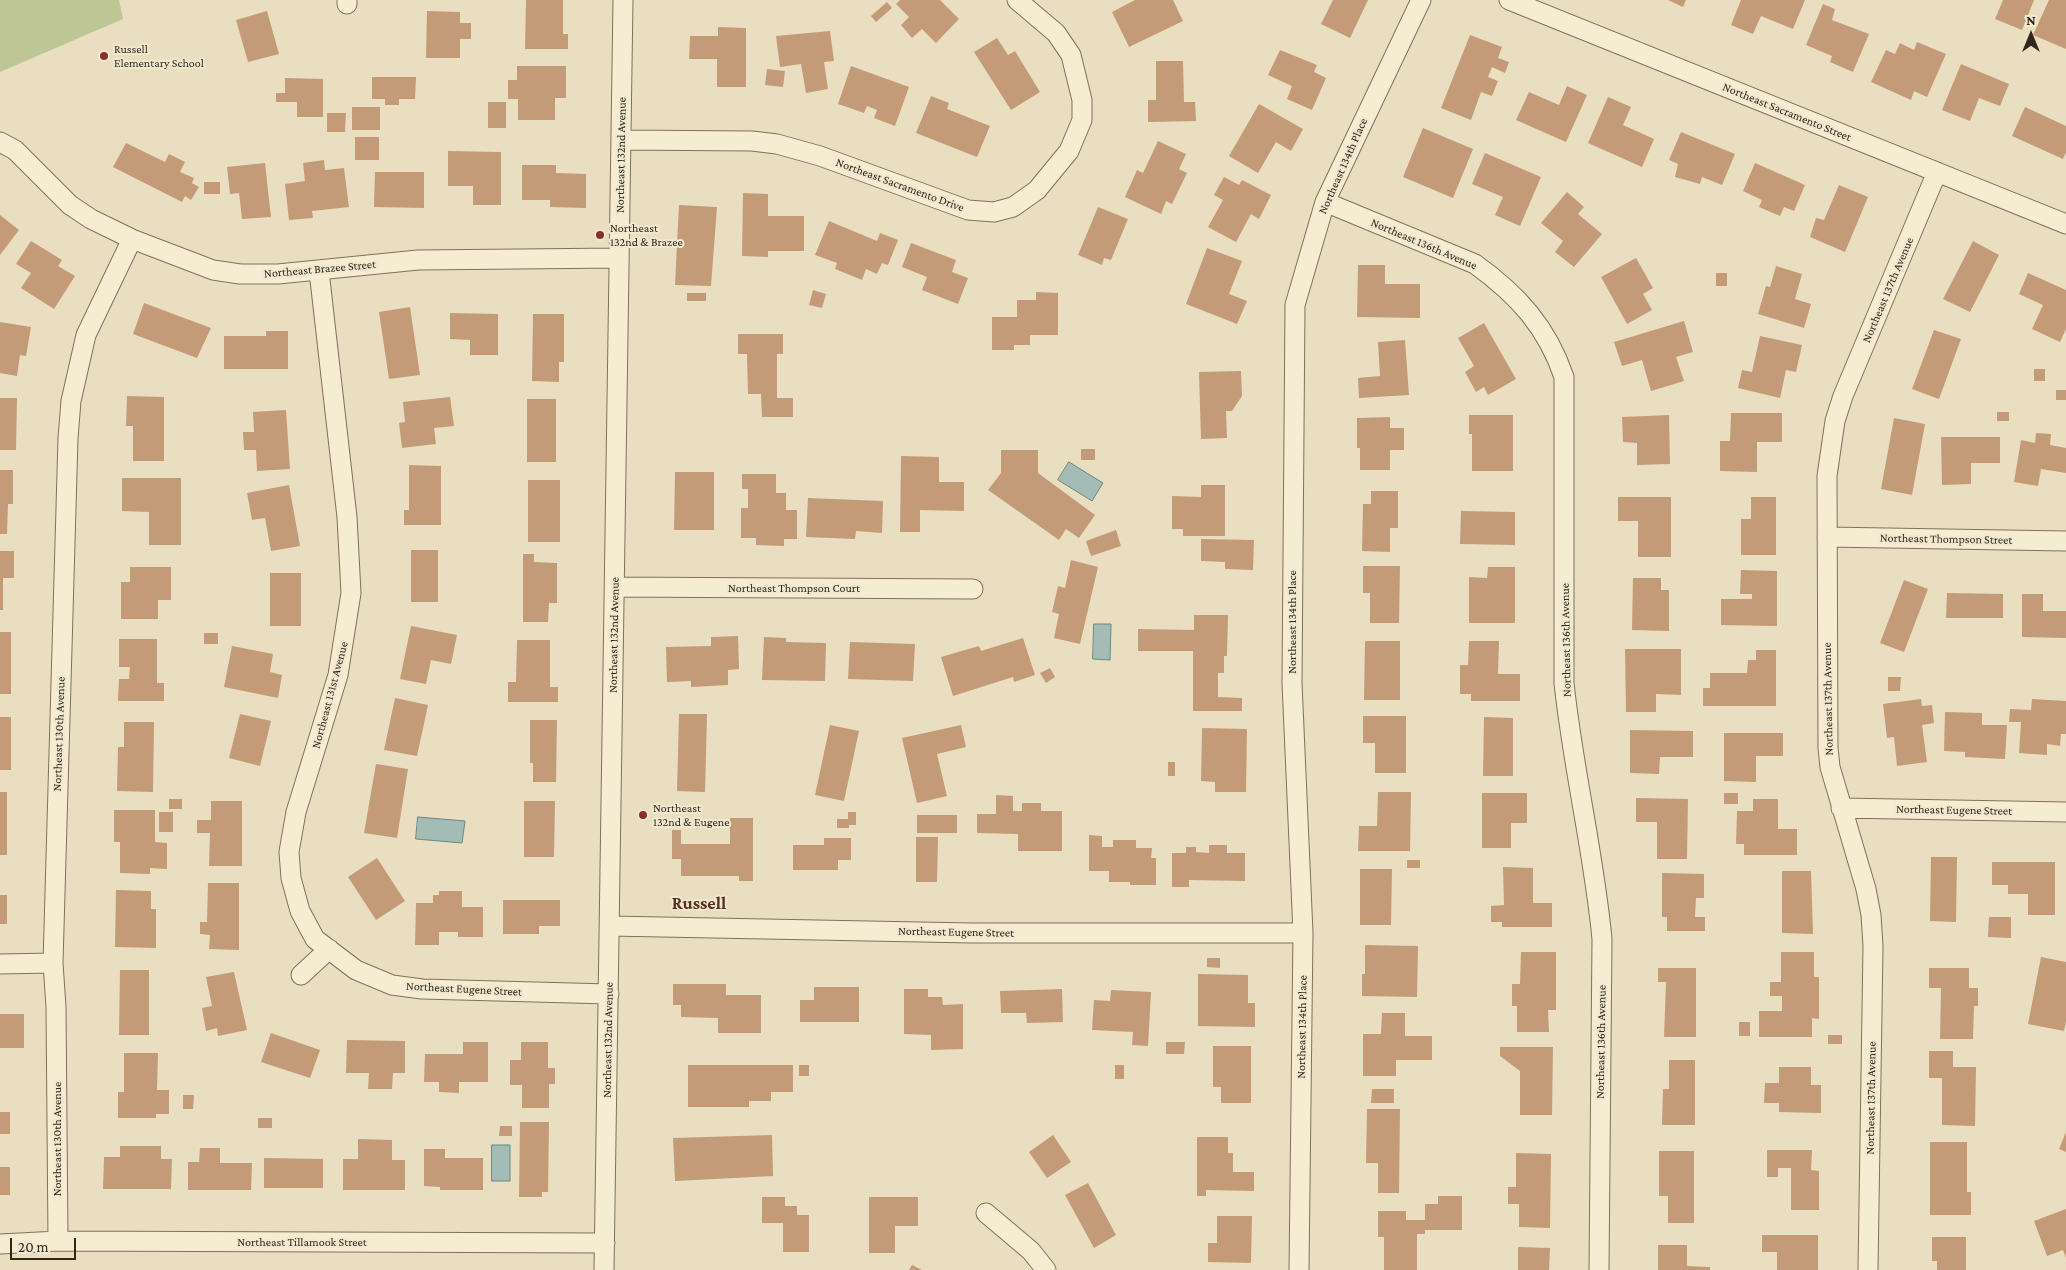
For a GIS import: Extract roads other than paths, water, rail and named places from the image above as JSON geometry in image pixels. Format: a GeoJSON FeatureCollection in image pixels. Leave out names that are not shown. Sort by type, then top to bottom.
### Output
{"type":"FeatureCollection","features":[{"type":"Feature","properties":{"kind":"street","name":"Northeast 132nd Avenue"},"geometry":{"type":"LineString","coordinates":[[604,1270],[623,0]]}},
{"type":"Feature","properties":{"kind":"street","name":"Northeast Sacramento Drive"},"geometry":{"type":"LineString","coordinates":[[621,140],[752,141],[777,144],[820,156],[968,210],[994,212],[1013,207],[1037,190],[1069,151],[1082,120],[1082,100],[1071,56],[1056,33],[1017,0]]}},
{"type":"Feature","properties":{"kind":"street","name":"Northeast 134th Place"},"geometry":{"type":"LineString","coordinates":[[1299,1270],[1303,933],[1292,683],[1293,352],[1295,305],[1325,202],[1421,0]]}},
{"type":"Feature","properties":{"kind":"street","name":"Northeast Sacramento Street"},"geometry":{"type":"LineString","coordinates":[[1509,0],[2066,224]]}},
{"type":"Feature","properties":{"kind":"street","name":"Northeast Brazee Street"},"geometry":{"type":"LineString","coordinates":[[0,142],[15,150],[70,205],[91,219],[132,239],[213,270],[259,274],[319,271],[418,260],[619,258]]}},
{"type":"Feature","properties":{"kind":"street","name":"Northeast 137th Avenue"},"geometry":{"type":"LineString","coordinates":[[1868,1270],[1873,946],[1866,889],[1841,808],[1830,767],[1828,748],[1827,476],[1835,421],[1937,172]]}},
{"type":"Feature","properties":{"kind":"street","name":"Northeast 136th Avenue"},"geometry":{"type":"LineString","coordinates":[[1325,202],[1475,264],[1496,279],[1521,303],[1541,327],[1555,350],[1564,377],[1564,683],[1597,884],[1602,939],[1599,1270]]}},
{"type":"Feature","properties":{"kind":"street","name":"Northeast 130th Avenue"},"geometry":{"type":"LineString","coordinates":[[58,1240],[56,1007],[53,963],[68,438],[71,401],[86,335],[132,239]]}},
{"type":"Feature","properties":{"kind":"street","name":"Northeast 131st Avenue"},"geometry":{"type":"LineString","coordinates":[[319,271],[347,517],[351,593],[338,675],[296,812],[289,852],[291,878],[300,911],[315,939],[328,949]]}},
{"type":"Feature","properties":{"kind":"street","name":"Northeast Thompson Street"},"geometry":{"type":"LineString","coordinates":[[1827,537],[2066,541]]}},
{"type":"Feature","properties":{"kind":"street","name":"Northeast Thompson Court"},"geometry":{"type":"LineString","coordinates":[[615,588],[973,588]]}},
{"type":"Feature","properties":{"kind":"street","name":"Northeast Eugene Street"},"geometry":{"type":"LineString","coordinates":[[1841,808],[2066,812]]}},
{"type":"Feature","properties":{"kind":"street","name":"Northeast Eugene Street"},"geometry":{"type":"LineString","coordinates":[[610,926],[972,933],[1303,933]]}},
{"type":"Feature","properties":{"kind":"street","name":"Northeast Eugene Street"},"geometry":{"type":"LineString","coordinates":[[328,949],[356,970],[392,985],[422,989],[609,994]]}},
{"type":"Feature","properties":{"kind":"street"},"geometry":{"type":"LineString","coordinates":[[301,974],[328,949]]}},
{"type":"Feature","properties":{"kind":"street"},"geometry":{"type":"LineString","coordinates":[[0,964],[53,963]]}},
{"type":"Feature","properties":{"kind":"street"},"geometry":{"type":"LineString","coordinates":[[986,1213],[1031,1251],[1046,1270]]}},
{"type":"Feature","properties":{"kind":"street","name":"Northeast Tillamook Street"},"geometry":{"type":"LineString","coordinates":[[0,1244],[58,1240],[605,1243]]}},
{"type":"Feature","properties":{"kind":"water"},"geometry":{"type":"Polygon","coordinates":[[[1069,462],[1103,483],[1092,501],[1058,480],[1069,462]]]}},
{"type":"Feature","properties":{"kind":"water"},"geometry":{"type":"Polygon","coordinates":[[[1094,624],[1111,624],[1110,660],[1093,659],[1094,624]]]}},
{"type":"Feature","properties":{"kind":"water"},"geometry":{"type":"Polygon","coordinates":[[[418,817],[465,821],[462,843],[416,839],[418,817]]]}},
{"type":"Feature","properties":{"kind":"water"},"geometry":{"type":"Polygon","coordinates":[[[492,1145],[510,1145],[510,1181],[492,1181],[492,1145]]]}},
{"type":"Feature","properties":{"kind":"place","name":"Russell Elementary School"},"geometry":{"type":"Point","coordinates":[104,56]}},
{"type":"Feature","properties":{"kind":"place","name":"Northeast 132nd & Brazee"},"geometry":{"type":"Point","coordinates":[600,235]}},
{"type":"Feature","properties":{"kind":"place","name":"Northeast 132nd & Eugene"},"geometry":{"type":"Point","coordinates":[643,815]}},
{"type":"Feature","properties":{"kind":"district","name":"Russell"},"geometry":{"type":"Point","coordinates":[699,903]}}]}
